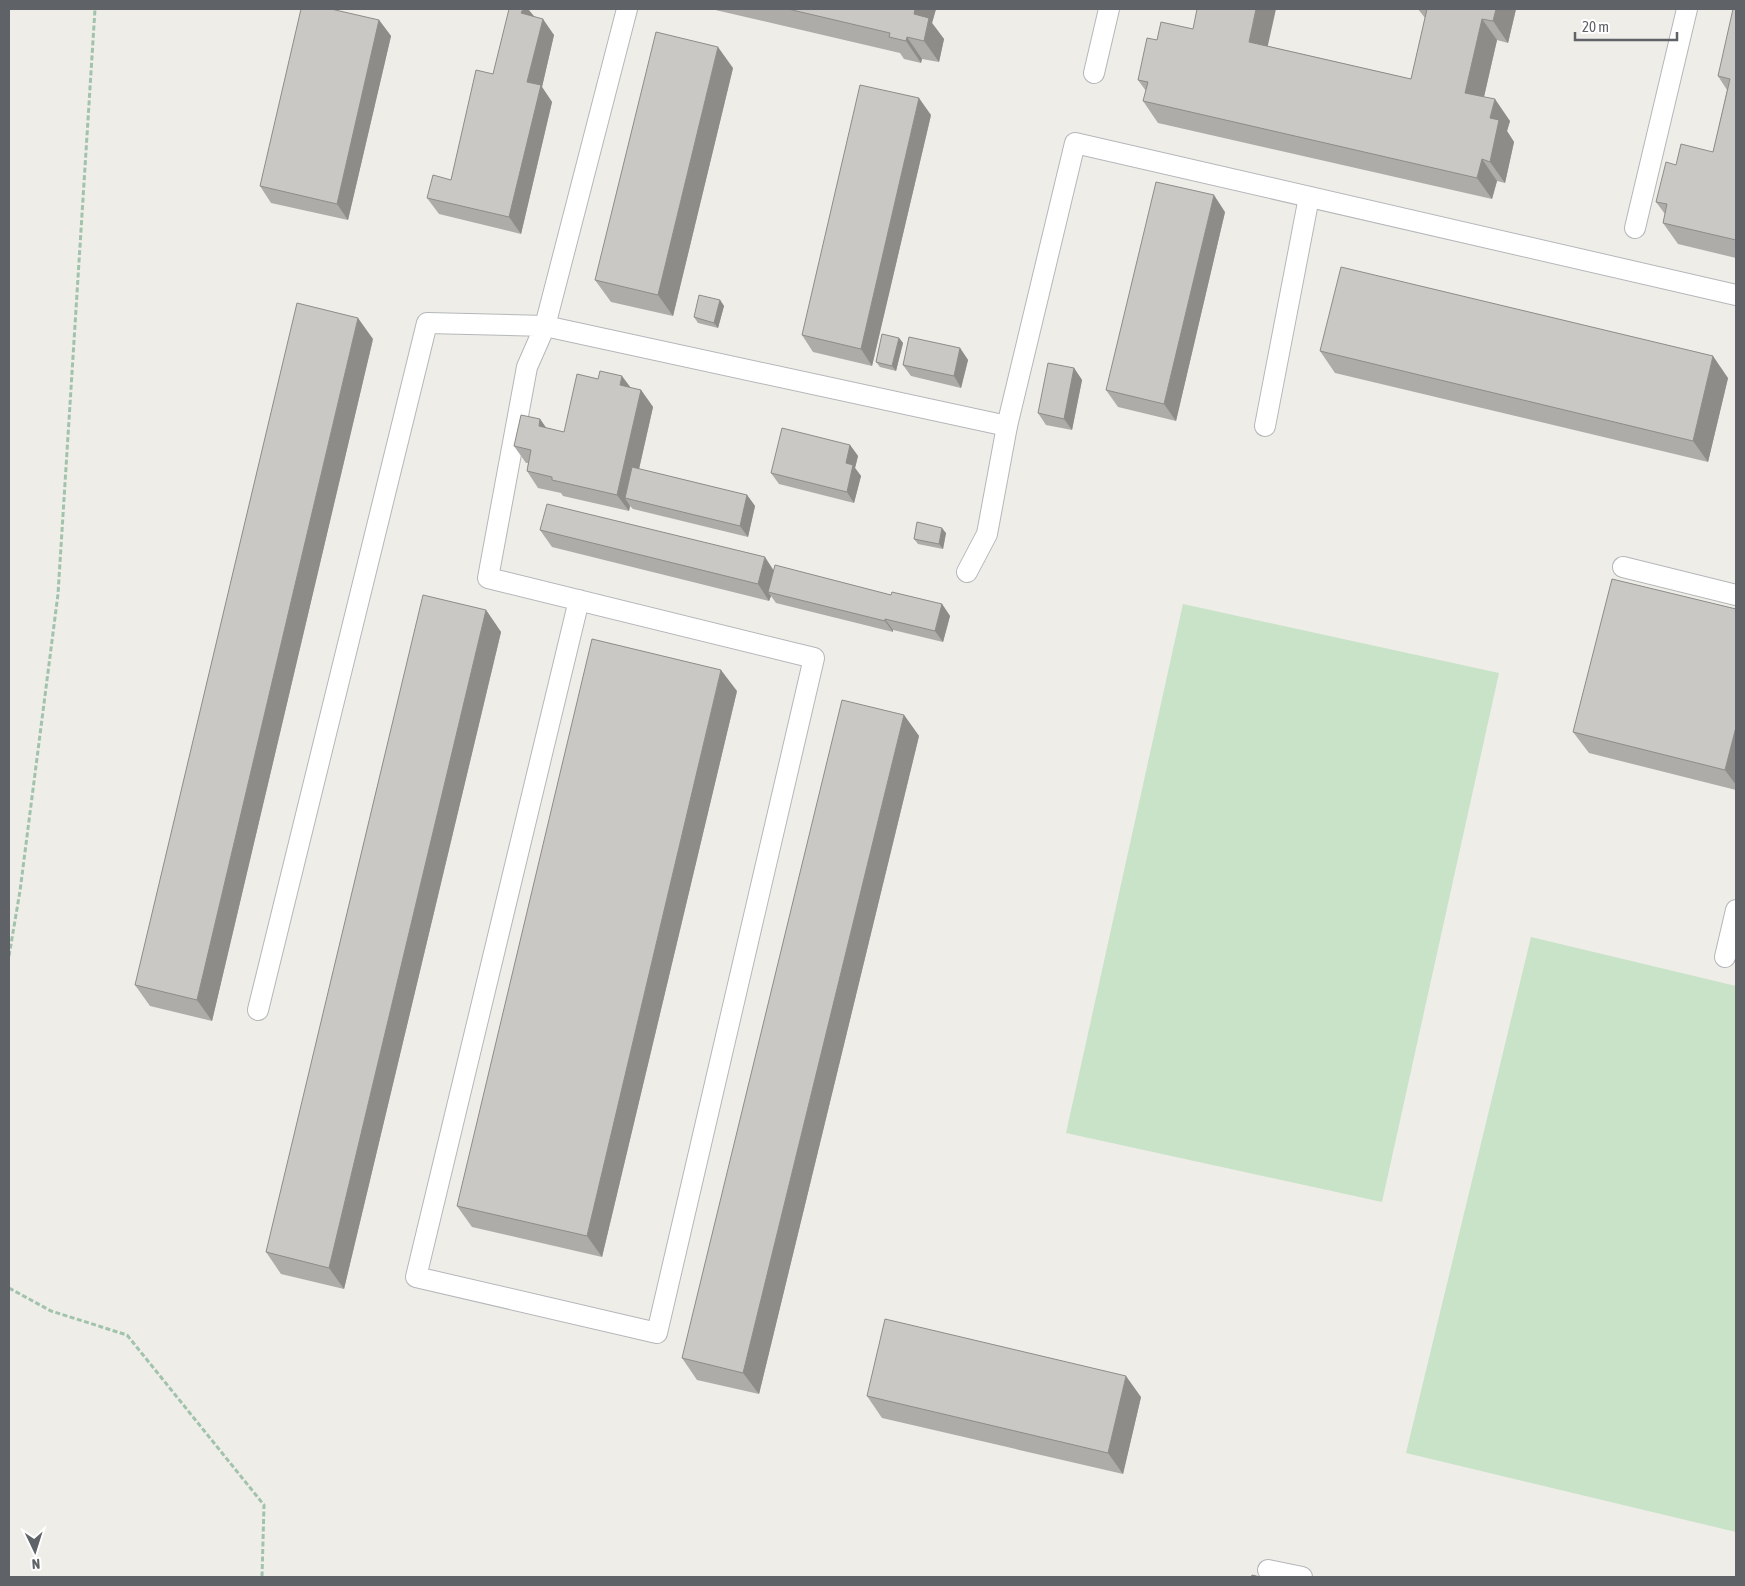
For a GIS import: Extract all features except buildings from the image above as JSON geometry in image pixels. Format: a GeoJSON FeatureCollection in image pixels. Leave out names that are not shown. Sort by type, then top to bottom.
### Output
{"type":"FeatureCollection","features":[{"type":"Feature","properties":{"kind":"lane"},"geometry":{"type":"LineString","coordinates":[[579,600],[416,1276],[657,1333],[814,658],[579,600],[488,578],[527,367],[545,326],[627,9]]}},
{"type":"Feature","properties":{"kind":"lane"},"geometry":{"type":"LineString","coordinates":[[1094,73],[1109,9]]}},
{"type":"Feature","properties":{"kind":"lane"},"geometry":{"type":"LineString","coordinates":[[1636,228],[1687,9]]}},
{"type":"Feature","properties":{"kind":"lane"},"geometry":{"type":"LineString","coordinates":[[967,572],[988,534],[1007,426],[1075,143],[1736,295]]}},
{"type":"Feature","properties":{"kind":"lane"},"geometry":{"type":"LineString","coordinates":[[1265,426],[1309,197]]}},
{"type":"Feature","properties":{"kind":"lane"},"geometry":{"type":"LineString","coordinates":[[258,1010],[427,323],[545,326],[1007,426]]}},
{"type":"Feature","properties":{"kind":"lane"},"geometry":{"type":"LineString","coordinates":[[1623,567],[1736,595]]}},
{"type":"Feature","properties":{"kind":"lane"},"geometry":{"type":"LineString","coordinates":[[1725,957],[1736,910]]}},
{"type":"Feature","properties":{"kind":"lane"},"geometry":{"type":"LineString","coordinates":[[1268,1570],[1302,1577]]}},
{"type":"Feature","properties":{"kind":"path"},"geometry":{"type":"LineString","coordinates":[[9,956],[20,891],[58,594],[96,9]]}},
{"type":"Feature","properties":{"kind":"path"},"geometry":{"type":"LineString","coordinates":[[9,1288],[51,1311],[127,1335],[264,1505],[262,1577]]}},
{"type":"Feature","properties":{"kind":"green space"},"geometry":{"type":"Polygon","coordinates":[[[1183,604],[1499,673],[1382,1202],[1066,1133],[1183,604]]]}},
{"type":"Feature","properties":{"kind":"green space"},"geometry":{"type":"Polygon","coordinates":[[[1531,937],[1736,986],[1736,1532],[1406,1453],[1531,937]]]}}]}
